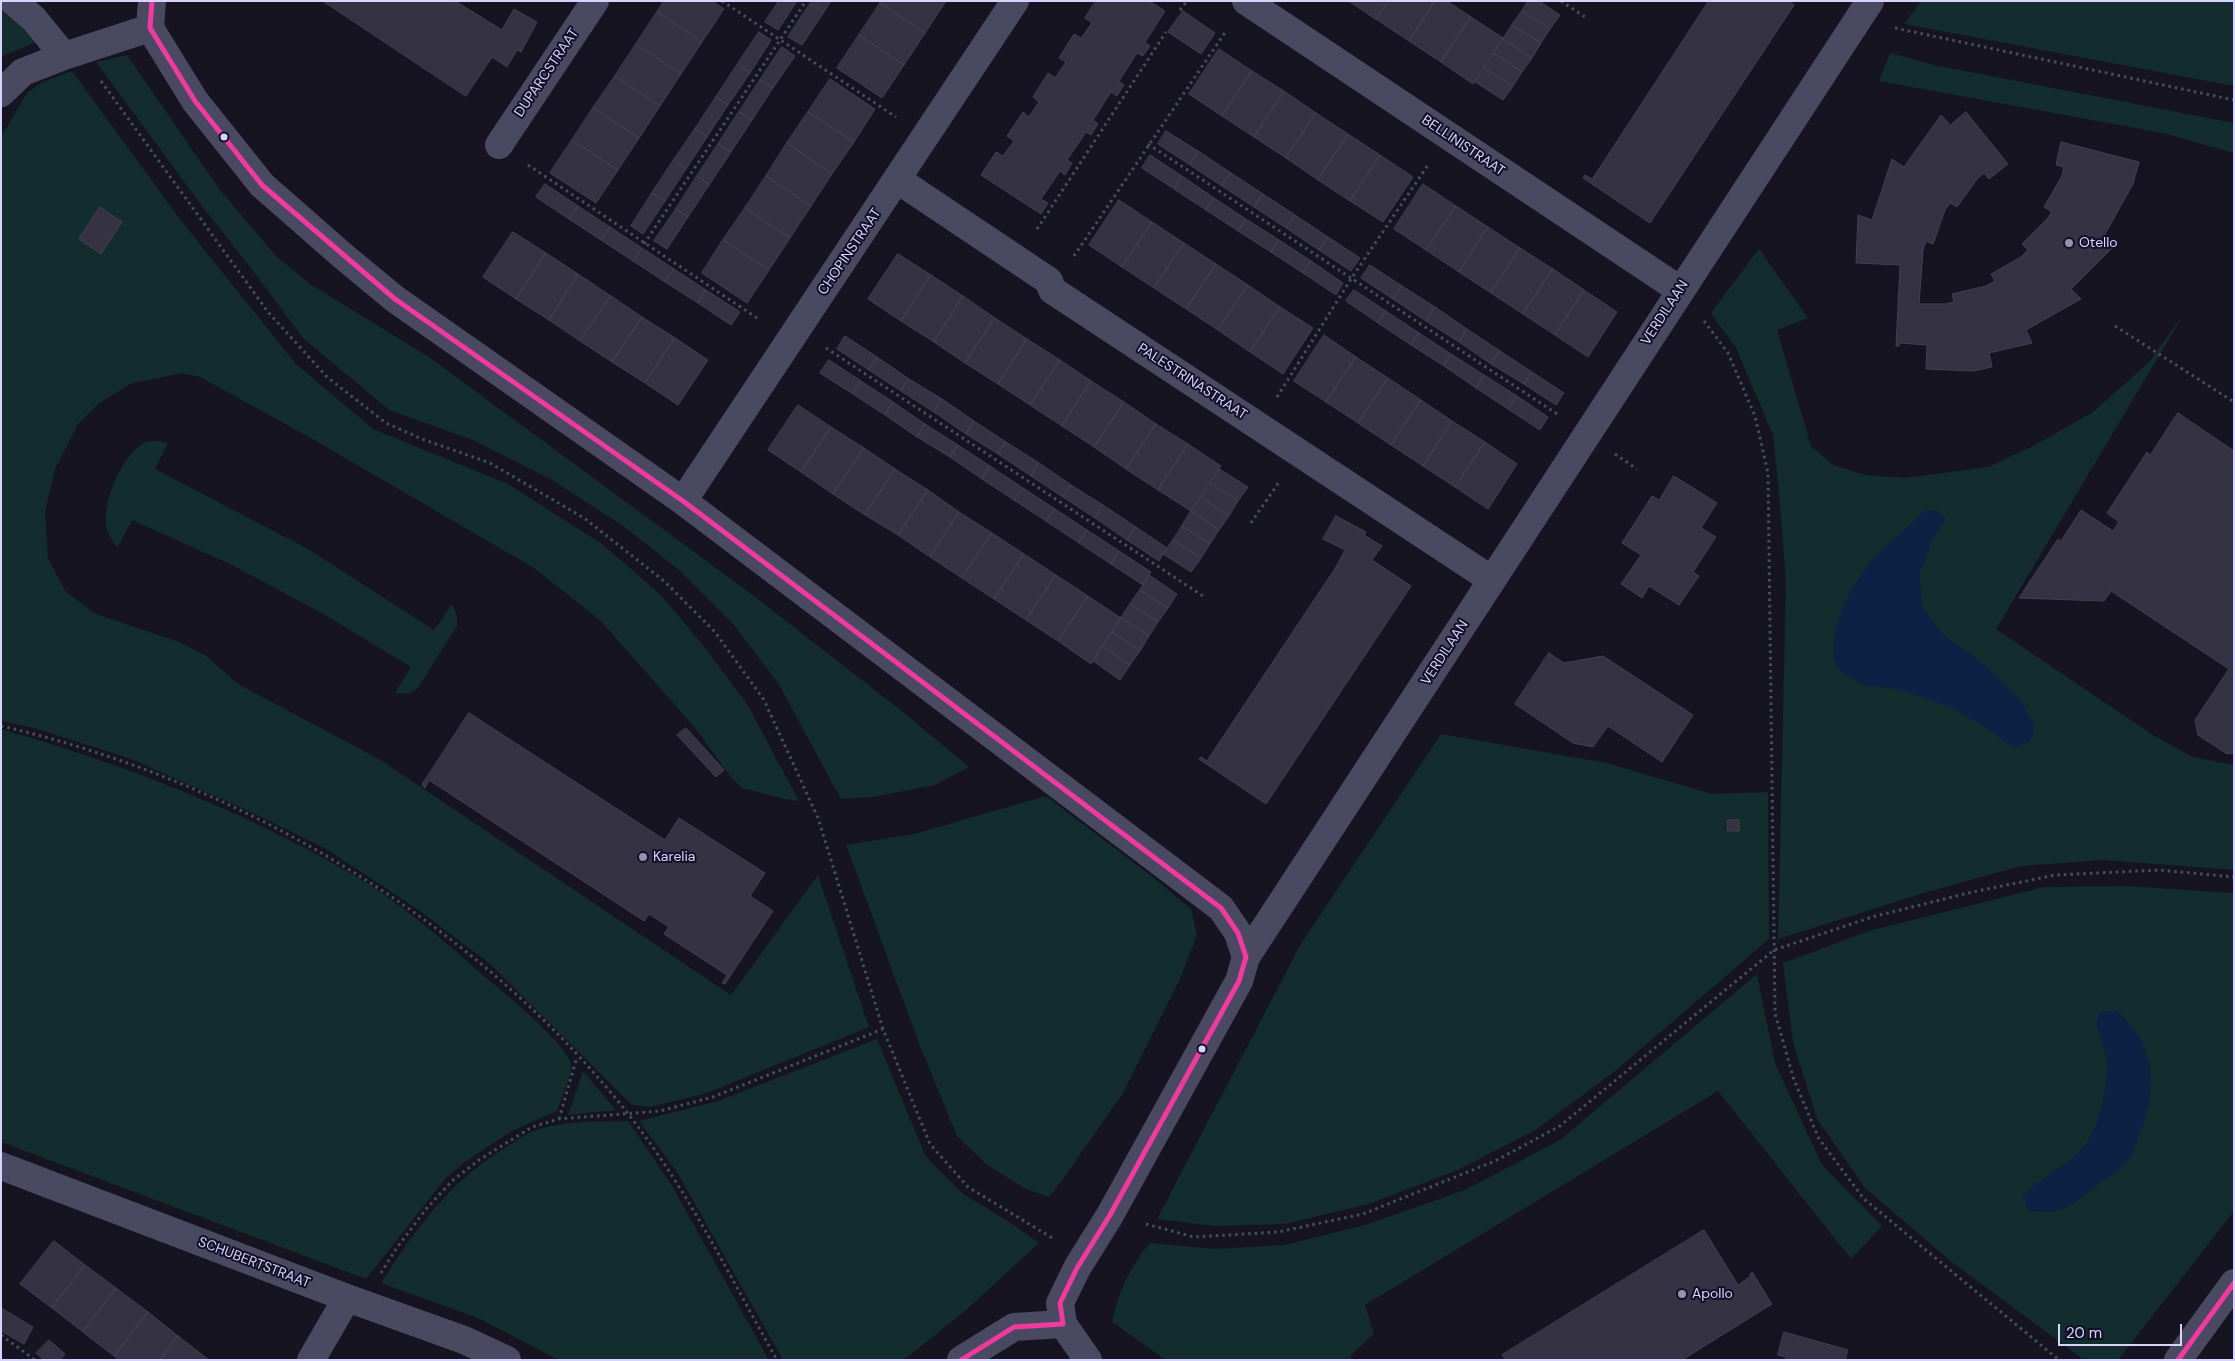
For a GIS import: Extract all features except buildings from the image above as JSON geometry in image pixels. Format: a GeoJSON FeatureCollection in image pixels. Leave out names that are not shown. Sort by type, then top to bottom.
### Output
{"type":"FeatureCollection","features":[{"type":"Feature","properties":{"kind":"street"},"geometry":{"type":"LineString","coordinates":[[13,1],[72,53]]}},
{"type":"Feature","properties":{"kind":"street"},"geometry":{"type":"LineString","coordinates":[[152,1],[150,28],[195,101],[262,185],[296,216],[395,299],[683,501],[1221,908],[1238,933],[1246,957]]}},
{"type":"Feature","properties":{"kind":"street","name":"DUPARCSTRAAT"},"geometry":{"type":"LineString","coordinates":[[499,145],[595,1]]}},
{"type":"Feature","properties":{"kind":"street","name":"CHOPINSTRAAT"},"geometry":{"type":"LineString","coordinates":[[683,501],[927,138],[1016,1]]}},
{"type":"Feature","properties":{"kind":"street","name":"BELLINISTRAAT"},"geometry":{"type":"LineString","coordinates":[[1246,1],[1680,290]]}},
{"type":"Feature","properties":{"kind":"street","name":"VERDILAAN"},"geometry":{"type":"LineString","coordinates":[[1063,1324],[1060,1303],[1239,981],[1246,957],[1866,6]]}},
{"type":"Feature","properties":{"kind":"street"},"geometry":{"type":"LineString","coordinates":[[1,94],[23,72],[72,53],[150,28]]}},
{"type":"Feature","properties":{"kind":"street","name":"PALESTRINASTRAAT"},"geometry":{"type":"LineString","coordinates":[[898,180],[1018,259],[1051,285],[1259,426],[1492,580]]}},
{"type":"Feature","properties":{"kind":"street","name":"SCHUBERTSTRAAT"},"geometry":{"type":"LineString","coordinates":[[1,1166],[355,1301],[464,1340],[507,1360]]}},
{"type":"Feature","properties":{"kind":"street"},"geometry":{"type":"LineString","coordinates":[[2184,1358],[2234,1283]]}},
{"type":"Feature","properties":{"kind":"street"},"geometry":{"type":"LineString","coordinates":[[312,1360],[355,1301]]}},
{"type":"Feature","properties":{"kind":"street"},"geometry":{"type":"LineString","coordinates":[[961,1360],[1014,1327],[1063,1324],[1088,1360]]}},
{"type":"Feature","properties":{"kind":"path"},"geometry":{"type":"LineString","coordinates":[[722,1],[927,138]]}},
{"type":"Feature","properties":{"kind":"path"},"geometry":{"type":"LineString","coordinates":[[644,244],[806,1]]}},
{"type":"Feature","properties":{"kind":"path"},"geometry":{"type":"LineString","coordinates":[[1180,10],[1187,1]]}},
{"type":"Feature","properties":{"kind":"path"},"geometry":{"type":"LineString","coordinates":[[1561,1],[1588,19]]}},
{"type":"Feature","properties":{"kind":"path"},"geometry":{"type":"LineString","coordinates":[[1866,6],[2234,100]]}},
{"type":"Feature","properties":{"kind":"path"},"geometry":{"type":"LineString","coordinates":[[1051,285],[1229,25]]}},
{"type":"Feature","properties":{"kind":"path"},"geometry":{"type":"LineString","coordinates":[[1018,259],[1166,32]]}},
{"type":"Feature","properties":{"kind":"path"},"geometry":{"type":"LineString","coordinates":[[72,53],[268,312],[327,377],[386,422],[422,438],[490,463],[584,518],[664,581],[715,632],[764,700],[818,818],[883,1029],[930,1144],[968,1187],[1084,1258]]}},
{"type":"Feature","properties":{"kind":"path"},"geometry":{"type":"LineString","coordinates":[[1259,426],[1351,279],[1448,136]]}},
{"type":"Feature","properties":{"kind":"path"},"geometry":{"type":"LineString","coordinates":[[1148,144],[1587,434]]}},
{"type":"Feature","properties":{"kind":"path"},"geometry":{"type":"LineString","coordinates":[[499,145],[644,244],[795,335],[1203,596]]}},
{"type":"Feature","properties":{"kind":"path"},"geometry":{"type":"LineString","coordinates":[[1680,290],[1728,353],[1755,416],[1768,473],[1775,1013],[1794,1080],[1819,1139],[1864,1199],[2059,1360]]}},
{"type":"Feature","properties":{"kind":"path"},"geometry":{"type":"LineString","coordinates":[[2115,326],[2234,402]]}},
{"type":"Feature","properties":{"kind":"path"},"geometry":{"type":"LineString","coordinates":[[1251,523],[1299,452]]}},
{"type":"Feature","properties":{"kind":"path"},"geometry":{"type":"LineString","coordinates":[[1,726],[72,744],[185,785],[318,851],[382,889],[453,941],[509,987],[578,1056],[629,1114],[673,1175],[777,1360]]}},
{"type":"Feature","properties":{"kind":"path"},"geometry":{"type":"LineString","coordinates":[[1110,1216],[1194,1236],[1278,1232],[1363,1214],[1478,1168],[1560,1126],[1774,950],[1872,917],[1968,893],[2055,875],[2159,870],[2234,877]]}},
{"type":"Feature","properties":{"kind":"path"},"geometry":{"type":"LineString","coordinates":[[355,1301],[426,1209],[452,1181],[479,1160],[532,1127],[559,1119],[660,1111],[713,1097],[883,1029]]}},
{"type":"Feature","properties":{"kind":"path"},"geometry":{"type":"LineString","coordinates":[[559,1119],[578,1056]]}},
{"type":"Feature","properties":{"kind":"path"},"geometry":{"type":"LineString","coordinates":[[1,1336],[28,1352],[35,1360]]}},
{"type":"Feature","properties":{"kind":"green space"},"geometry":{"type":"Polygon","coordinates":[[[1921,1],[2234,1],[2234,86],[1904,24],[1921,1]]]}},
{"type":"Feature","properties":{"kind":"green space"},"geometry":{"type":"Polygon","coordinates":[[[1,6],[41,40],[1,57],[1,6]]]}},
{"type":"Feature","properties":{"kind":"green space"},"geometry":{"type":"Polygon","coordinates":[[[1890,53],[1934,65],[2234,123],[2234,153],[2163,133],[1879,81],[1890,53]]]}},
{"type":"Feature","properties":{"kind":"green space"},"geometry":{"type":"Polygon","coordinates":[[[127,55],[220,190],[277,257],[310,284],[429,357],[754,596],[903,712],[969,767],[935,785],[873,797],[841,799],[778,683],[734,625],[678,569],[623,526],[552,480],[473,440],[389,410],[303,338],[202,206],[96,62],[127,55]]]}},
{"type":"Feature","properties":{"kind":"green space"},"geometry":{"type":"Polygon","coordinates":[[[72,71],[182,222],[296,364],[373,429],[508,484],[602,544],[661,595],[706,649],[747,704],[799,801],[742,788],[729,775],[696,729],[601,621],[534,568],[316,441],[200,377],[181,373],[130,384],[98,404],[78,424],[55,469],[45,511],[48,558],[65,591],[96,614],[179,642],[205,655],[238,684],[379,759],[731,995],[818,875],[869,1027],[707,1093],[650,1107],[632,1105],[489,963],[420,911],[328,850],[251,812],[131,759],[34,728],[1,721],[1,137],[27,93],[43,82],[72,71]]]}},
{"type":"Feature","properties":{"kind":"green space"},"geometry":{"type":"Polygon","coordinates":[[[1759,249],[1808,318],[1777,330],[1811,446],[1833,465],[1865,475],[1905,478],[1988,467],[2035,445],[2093,412],[2148,363],[2184,314],[1996,629],[2153,735],[2193,757],[2234,765],[2234,870],[2103,860],[2021,866],[1927,892],[1778,939],[1786,581],[1773,435],[1736,348],[1711,313],[1759,249]]]}},
{"type":"Feature","properties":{"kind":"green space"},"geometry":{"type":"Polygon","coordinates":[[[159,441],[168,443],[155,469],[308,549],[434,630],[452,604],[457,615],[457,626],[417,689],[407,694],[395,693],[411,667],[325,615],[234,566],[132,520],[117,548],[106,524],[111,491],[128,457],[146,442],[159,441]]]}},
{"type":"Feature","properties":{"kind":"green space"},"geometry":{"type":"Polygon","coordinates":[[[1,729],[92,757],[180,790],[266,828],[350,873],[389,898],[426,926],[515,1002],[560,1045],[571,1064],[571,1068],[557,1111],[512,1131],[466,1161],[445,1179],[366,1279],[1,1142],[1,729]]]}},
{"type":"Feature","properties":{"kind":"green space"},"geometry":{"type":"Polygon","coordinates":[[[1441,734],[1607,763],[1712,794],[1768,792],[1769,939],[1615,1071],[1537,1129],[1460,1169],[1369,1204],[1284,1224],[1214,1226],[1157,1219],[1302,942],[1441,734]]]}},
{"type":"Feature","properties":{"kind":"green space"},"geometry":{"type":"Polygon","coordinates":[[[1046,796],[1154,878],[1191,909],[1197,935],[1180,979],[1123,1093],[1049,1197],[1024,1188],[986,1164],[957,1136],[920,1046],[846,845],[914,834],[1046,796]]]}},
{"type":"Feature","properties":{"kind":"green space"},"geometry":{"type":"Polygon","coordinates":[[[2125,886],[2234,893],[2234,1211],[2118,1360],[2084,1360],[1953,1263],[1865,1188],[1817,1119],[1793,1042],[1783,963],[1869,931],[2044,887],[2125,886]]]}},
{"type":"Feature","properties":{"kind":"green space"},"geometry":{"type":"Polygon","coordinates":[[[1757,974],[1775,1063],[1822,1165],[1882,1226],[1851,1259],[1718,1091],[1365,1305],[1374,1334],[1350,1356],[1351,1360],[1166,1360],[1112,1322],[1114,1311],[1126,1280],[1137,1260],[1150,1243],[1215,1249],[1285,1245],[1365,1225],[1465,1190],[1560,1140],[1757,974]]]}},
{"type":"Feature","properties":{"kind":"green space"},"geometry":{"type":"Polygon","coordinates":[[[877,1039],[926,1157],[963,1194],[1008,1221],[1039,1243],[965,1311],[904,1360],[783,1360],[677,1172],[639,1121],[718,1101],[877,1039]]]}},
{"type":"Feature","properties":{"kind":"green space"},"geometry":{"type":"Polygon","coordinates":[[[583,1071],[616,1110],[568,1115],[583,1071]]]}},
{"type":"Feature","properties":{"kind":"green space"},"geometry":{"type":"Polygon","coordinates":[[[628,1121],[671,1184],[769,1360],[559,1360],[478,1318],[381,1283],[420,1226],[449,1193],[483,1163],[522,1136],[541,1129],[565,1124],[628,1121]]]}},
{"type":"Feature","properties":{"kind":"water"},"geometry":{"type":"Polygon","coordinates":[[[1926,510],[1938,511],[1946,519],[1932,540],[1919,575],[1923,607],[1943,635],[1974,656],[2019,698],[2035,726],[2030,742],[2018,746],[2008,744],[1981,724],[1947,706],[1898,689],[1863,685],[1843,674],[1833,659],[1835,628],[1850,592],[1872,559],[1926,510]]]}},
{"type":"Feature","properties":{"kind":"water"},"geometry":{"type":"Polygon","coordinates":[[[2116,1010],[2129,1023],[2138,1037],[2150,1066],[2150,1097],[2147,1114],[2132,1153],[2122,1166],[2072,1205],[2050,1211],[2028,1210],[2023,1196],[2071,1159],[2085,1145],[2095,1127],[2103,1102],[2107,1077],[2106,1056],[2096,1023],[2100,1012],[2116,1010]]]}},
{"type":"Feature","properties":{"kind":"transit line"},"geometry":{"type":"LineString","coordinates":[[152,1],[150,28],[195,101],[262,185],[395,299],[683,501],[1221,908],[1238,933],[1246,957],[1239,981],[1110,1215],[1077,1268],[1060,1303],[1063,1324],[1014,1327],[961,1360]]}},
{"type":"Feature","properties":{"kind":"transit line"},"geometry":{"type":"LineString","coordinates":[[2178,1360],[2234,1283]]}},
{"type":"Feature","properties":{"kind":"place","name":"Otello"},"geometry":{"type":"Point","coordinates":[2069,243]}},
{"type":"Feature","properties":{"kind":"place","name":"Karelia"},"geometry":{"type":"Point","coordinates":[643,857]}},
{"type":"Feature","properties":{"kind":"place","name":"Apollo"},"geometry":{"type":"Point","coordinates":[1682,1294]}}]}
